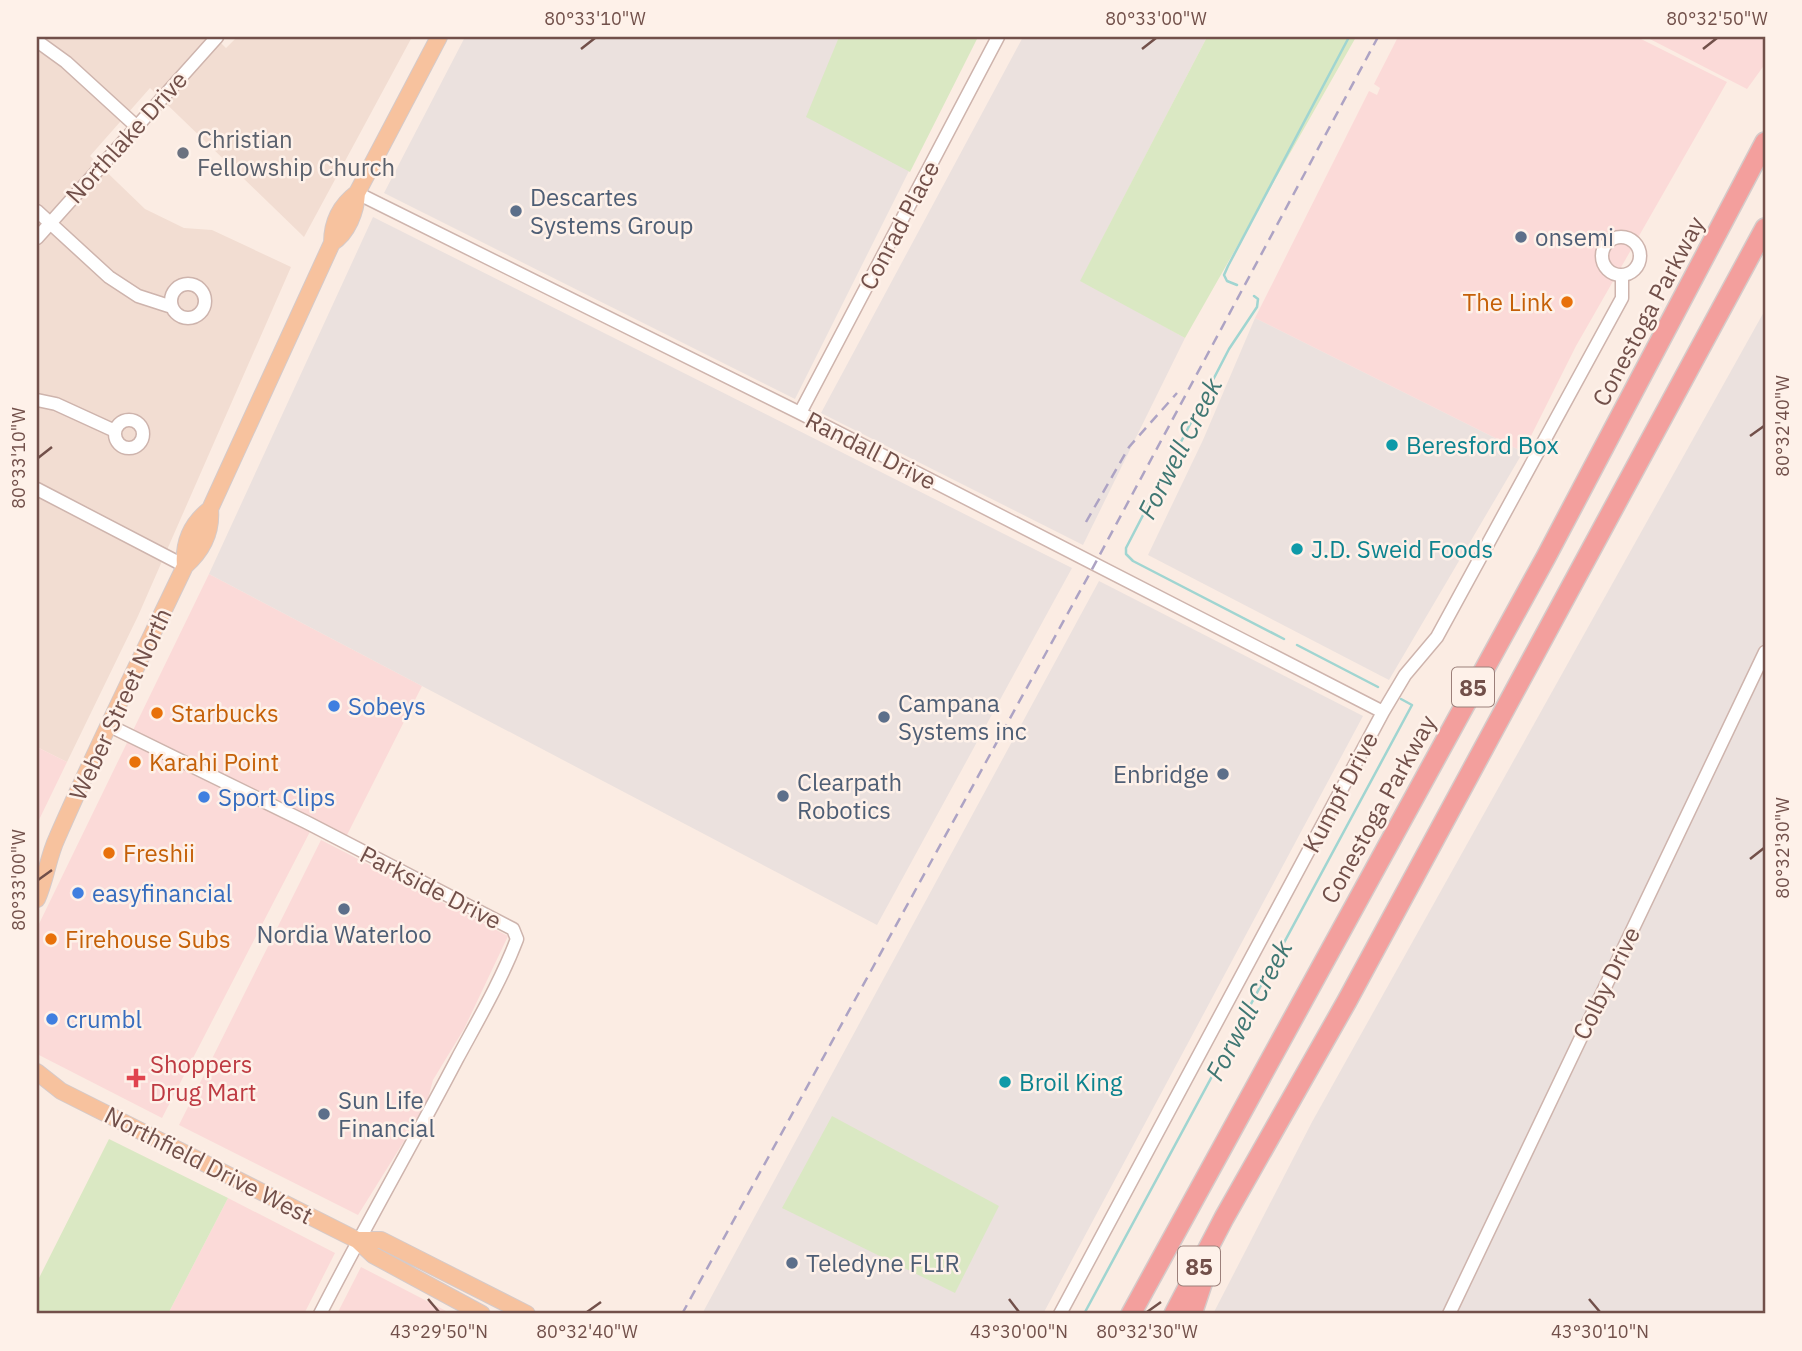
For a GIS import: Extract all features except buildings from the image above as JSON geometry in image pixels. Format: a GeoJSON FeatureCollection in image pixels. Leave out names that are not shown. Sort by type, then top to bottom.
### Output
{"type":"FeatureCollection","features":[{"type":"Feature","properties":{"kind":"highway","name":"Conestoga Parkway"},"geometry":{"type":"LineString","coordinates":[[1131,1314],[1546,556],[1765,142]]}},
{"type":"Feature","properties":{"kind":"highway","name":"85"},"geometry":{"type":"LineString","coordinates":[[1174,1314],[1224,1218],[1347,1001],[1765,228]]}},
{"type":"Feature","properties":{"kind":"highway"},"geometry":{"type":"LineString","coordinates":[[1711,330],[1727,312],[1765,251]]}},
{"type":"Feature","properties":{"kind":"highway"},"geometry":{"type":"LineString","coordinates":[[1192,1314],[1224,1218]]}},
{"type":"Feature","properties":{"kind":"main road","name":"Weber Street North"},"geometry":{"type":"LineString","coordinates":[[37,866],[55,842],[186,566],[207,537],[211,521],[210,509],[332,243],[333,225],[341,209],[357,193],[439,37]]}},
{"type":"Feature","properties":{"kind":"main road","name":"Weber Street North"},"geometry":{"type":"LineString","coordinates":[[37,898],[46,880],[55,842]]}},
{"type":"Feature","properties":{"kind":"main road","name":"Northfield Drive West"},"geometry":{"type":"LineString","coordinates":[[37,1072],[61,1091],[357,1240],[373,1255],[482,1314]]}},
{"type":"Feature","properties":{"kind":"main road","name":"Northfield Drive West"},"geometry":{"type":"LineString","coordinates":[[37,1086],[61,1091]]}},
{"type":"Feature","properties":{"kind":"main road","name":"Northfield Drive West"},"geometry":{"type":"LineString","coordinates":[[357,1240],[381,1240],[500,1308],[527,1314]]}},
{"type":"Feature","properties":{"kind":"street","name":"Northlake Drive"},"geometry":{"type":"LineString","coordinates":[[37,238],[217,37]]}},
{"type":"Feature","properties":{"kind":"street","name":"Conrad Place"},"geometry":{"type":"LineString","coordinates":[[800,413],[998,37]]}},
{"type":"Feature","properties":{"kind":"street"},"geometry":{"type":"LineString","coordinates":[[37,41],[66,62],[136,126]]}},
{"type":"Feature","properties":{"kind":"street","name":"Randall Drive"},"geometry":{"type":"LineString","coordinates":[[357,193],[800,413],[1383,712]]}},
{"type":"Feature","properties":{"kind":"street"},"geometry":{"type":"LineString","coordinates":[[37,211],[109,277],[138,296],[172,307]]}},
{"type":"Feature","properties":{"kind":"street","name":"Kumpf Drive"},"geometry":{"type":"LineString","coordinates":[[1060,1314],[1383,712],[1405,675],[1437,637],[1587,363],[1622,298],[1622,275]]}},
{"type":"Feature","properties":{"kind":"street"},"geometry":{"type":"LineString","coordinates":[[37,400],[56,404],[115,430]]}},
{"type":"Feature","properties":{"kind":"street"},"geometry":{"type":"LineString","coordinates":[[37,489],[186,566]]}},
{"type":"Feature","properties":{"kind":"street","name":"Colby Drive"},"geometry":{"type":"LineString","coordinates":[[1449,1314],[1765,652]]}},
{"type":"Feature","properties":{"kind":"street","name":"Parkside Drive"},"geometry":{"type":"LineString","coordinates":[[110,726],[306,822],[513,929],[517,939],[491,995],[357,1240],[320,1314]]}},
{"type":"Feature","properties":{"kind":"shaded area"},"geometry":{"type":"Polygon","coordinates":[[[37,37],[215,37],[226,48],[237,37],[412,37],[304,237],[150,88],[90,156],[145,209],[184,228],[212,230],[291,267],[138,616],[67,762],[37,747],[37,37]]]}},
{"type":"Feature","properties":{"kind":"shaded area"},"geometry":{"type":"Polygon","coordinates":[[[465,37],[976,37],[795,399],[384,193],[465,37]]]}},
{"type":"Feature","properties":{"kind":"shaded area"},"geometry":{"type":"Polygon","coordinates":[[[1023,37],[1207,37],[1081,280],[1185,338],[1083,545],[821,413],[1023,37]]]}},
{"type":"Feature","properties":{"kind":"shaded area"},"geometry":{"type":"Polygon","coordinates":[[[1398,37],[1637,37],[1727,82],[1576,346],[1523,452],[1255,318],[1369,91],[1377,95],[1380,88],[1374,84],[1398,37]]]}},
{"type":"Feature","properties":{"kind":"shaded area"},"geometry":{"type":"Polygon","coordinates":[[[1646,37],[1765,37],[1765,64],[1747,89],[1646,37]]]}},
{"type":"Feature","properties":{"kind":"shaded area"},"geometry":{"type":"Polygon","coordinates":[[[373,217],[1072,568],[877,925],[209,574],[373,217]]]}},
{"type":"Feature","properties":{"kind":"shaded area"},"geometry":{"type":"Polygon","coordinates":[[[1765,310],[1765,1314],[1213,1314],[1312,1122],[1765,310]]]}},
{"type":"Feature","properties":{"kind":"shaded area"},"geometry":{"type":"Polygon","coordinates":[[[1255,318],[1523,452],[1389,680],[1148,555],[1203,440],[1255,318]]]}},
{"type":"Feature","properties":{"kind":"shaded area"},"geometry":{"type":"Polygon","coordinates":[[[209,574],[422,686],[346,837],[315,822],[162,1118],[37,1054],[37,928],[209,574]]]}},
{"type":"Feature","properties":{"kind":"shaded area"},"geometry":{"type":"Polygon","coordinates":[[[1099,581],[1363,716],[1043,1314],[702,1314],[1099,581]]]}},
{"type":"Feature","properties":{"kind":"shaded area"},"geometry":{"type":"Polygon","coordinates":[[[37,747],[67,762],[37,824],[37,747]]]}},
{"type":"Feature","properties":{"kind":"shaded area"},"geometry":{"type":"Polygon","coordinates":[[[321,840],[508,936],[464,1029],[433,1080],[426,1106],[358,1215],[179,1125],[321,840]]]}},
{"type":"Feature","properties":{"kind":"shaded area"},"geometry":{"type":"Polygon","coordinates":[[[228,1198],[335,1253],[304,1314],[168,1314],[228,1198]]]}},
{"type":"Feature","properties":{"kind":"shaded area"},"geometry":{"type":"Polygon","coordinates":[[[361,1267],[452,1314],[337,1314],[361,1267]]]}},
{"type":"Feature","properties":{"kind":"green space"},"geometry":{"type":"Polygon","coordinates":[[[839,37],[978,37],[910,172],[806,117],[839,37]]]}},
{"type":"Feature","properties":{"kind":"green space"},"geometry":{"type":"Polygon","coordinates":[[[1207,37],[1356,37],[1185,338],[1080,281],[1207,37]]]}},
{"type":"Feature","properties":{"kind":"green space"},"geometry":{"type":"Polygon","coordinates":[[[832,1116],[999,1206],[955,1293],[782,1208],[832,1116]]]}},
{"type":"Feature","properties":{"kind":"green space"},"geometry":{"type":"Polygon","coordinates":[[[109,1139],[228,1198],[168,1314],[37,1314],[37,1282],[109,1139]]]}},
{"type":"Feature","properties":{"kind":"waterway","name":"Forwell Creek"},"geometry":{"type":"LineString","coordinates":[[1237,285],[1227,281],[1224,275],[1228,266],[1349,37]]}},
{"type":"Feature","properties":{"kind":"waterway","name":"Forwell Creek"},"geometry":{"type":"LineString","coordinates":[[1254,296],[1258,299],[1257,307],[1229,349],[1126,548],[1126,554],[1133,561],[1284,639]]}},
{"type":"Feature","properties":{"kind":"waterway","name":"Forwell Creek"},"geometry":{"type":"LineString","coordinates":[[1297,645],[1378,687]]}},
{"type":"Feature","properties":{"kind":"waterway","name":"Forwell Creek"},"geometry":{"type":"LineString","coordinates":[[1084,1314],[1412,705],[1401,699]]}},
{"type":"Feature","properties":{"kind":"railway"},"geometry":{"type":"LineString","coordinates":[[682,1314],[1090,573],[1378,37]]}},
{"type":"Feature","properties":{"kind":"railway"},"geometry":{"type":"LineString","coordinates":[[1086,522],[1129,447],[1177,393]]}},
{"type":"Feature","properties":{"kind":"place","name":"Christian Fellowship Church"},"geometry":{"type":"Point","coordinates":[183,153]}},
{"type":"Feature","properties":{"kind":"place","name":"Descartes Systems Group"},"geometry":{"type":"Point","coordinates":[516,211]}},
{"type":"Feature","properties":{"kind":"place","name":"onsemi"},"geometry":{"type":"Point","coordinates":[1521,237]}},
{"type":"Feature","properties":{"kind":"place","name":"The Link"},"geometry":{"type":"Point","coordinates":[1567,302]}},
{"type":"Feature","properties":{"kind":"place","name":"Beresford Box"},"geometry":{"type":"Point","coordinates":[1392,445]}},
{"type":"Feature","properties":{"kind":"place","name":"J.D. Sweid Foods"},"geometry":{"type":"Point","coordinates":[1297,549]}},
{"type":"Feature","properties":{"kind":"place","name":"Sobeys"},"geometry":{"type":"Point","coordinates":[334,706]}},
{"type":"Feature","properties":{"kind":"place","name":"Starbucks"},"geometry":{"type":"Point","coordinates":[157,713]}},
{"type":"Feature","properties":{"kind":"place","name":"Campana Systems inc"},"geometry":{"type":"Point","coordinates":[884,717]}},
{"type":"Feature","properties":{"kind":"place","name":"Karahi Point"},"geometry":{"type":"Point","coordinates":[135,762]}},
{"type":"Feature","properties":{"kind":"place","name":"Enbridge"},"geometry":{"type":"Point","coordinates":[1223,774]}},
{"type":"Feature","properties":{"kind":"place","name":"Clearpath Robotics"},"geometry":{"type":"Point","coordinates":[783,796]}},
{"type":"Feature","properties":{"kind":"place","name":"Sport Clips"},"geometry":{"type":"Point","coordinates":[204,797]}},
{"type":"Feature","properties":{"kind":"place","name":"Freshii"},"geometry":{"type":"Point","coordinates":[109,853]}},
{"type":"Feature","properties":{"kind":"place","name":"easyfinancial"},"geometry":{"type":"Point","coordinates":[78,893]}},
{"type":"Feature","properties":{"kind":"place","name":"Nordia Waterloo"},"geometry":{"type":"Point","coordinates":[344,909]}},
{"type":"Feature","properties":{"kind":"place","name":"Firehouse Subs"},"geometry":{"type":"Point","coordinates":[51,939]}},
{"type":"Feature","properties":{"kind":"place","name":"crumbl"},"geometry":{"type":"Point","coordinates":[52,1019]}},
{"type":"Feature","properties":{"kind":"place","name":"Shoppers Drug Mart"},"geometry":{"type":"Point","coordinates":[136,1078]}},
{"type":"Feature","properties":{"kind":"place","name":"Broil King"},"geometry":{"type":"Point","coordinates":[1005,1082]}},
{"type":"Feature","properties":{"kind":"place","name":"Sun Life Financial"},"geometry":{"type":"Point","coordinates":[324,1114]}},
{"type":"Feature","properties":{"kind":"place","name":"Teledyne FLIR"},"geometry":{"type":"Point","coordinates":[792,1263]}}]}
